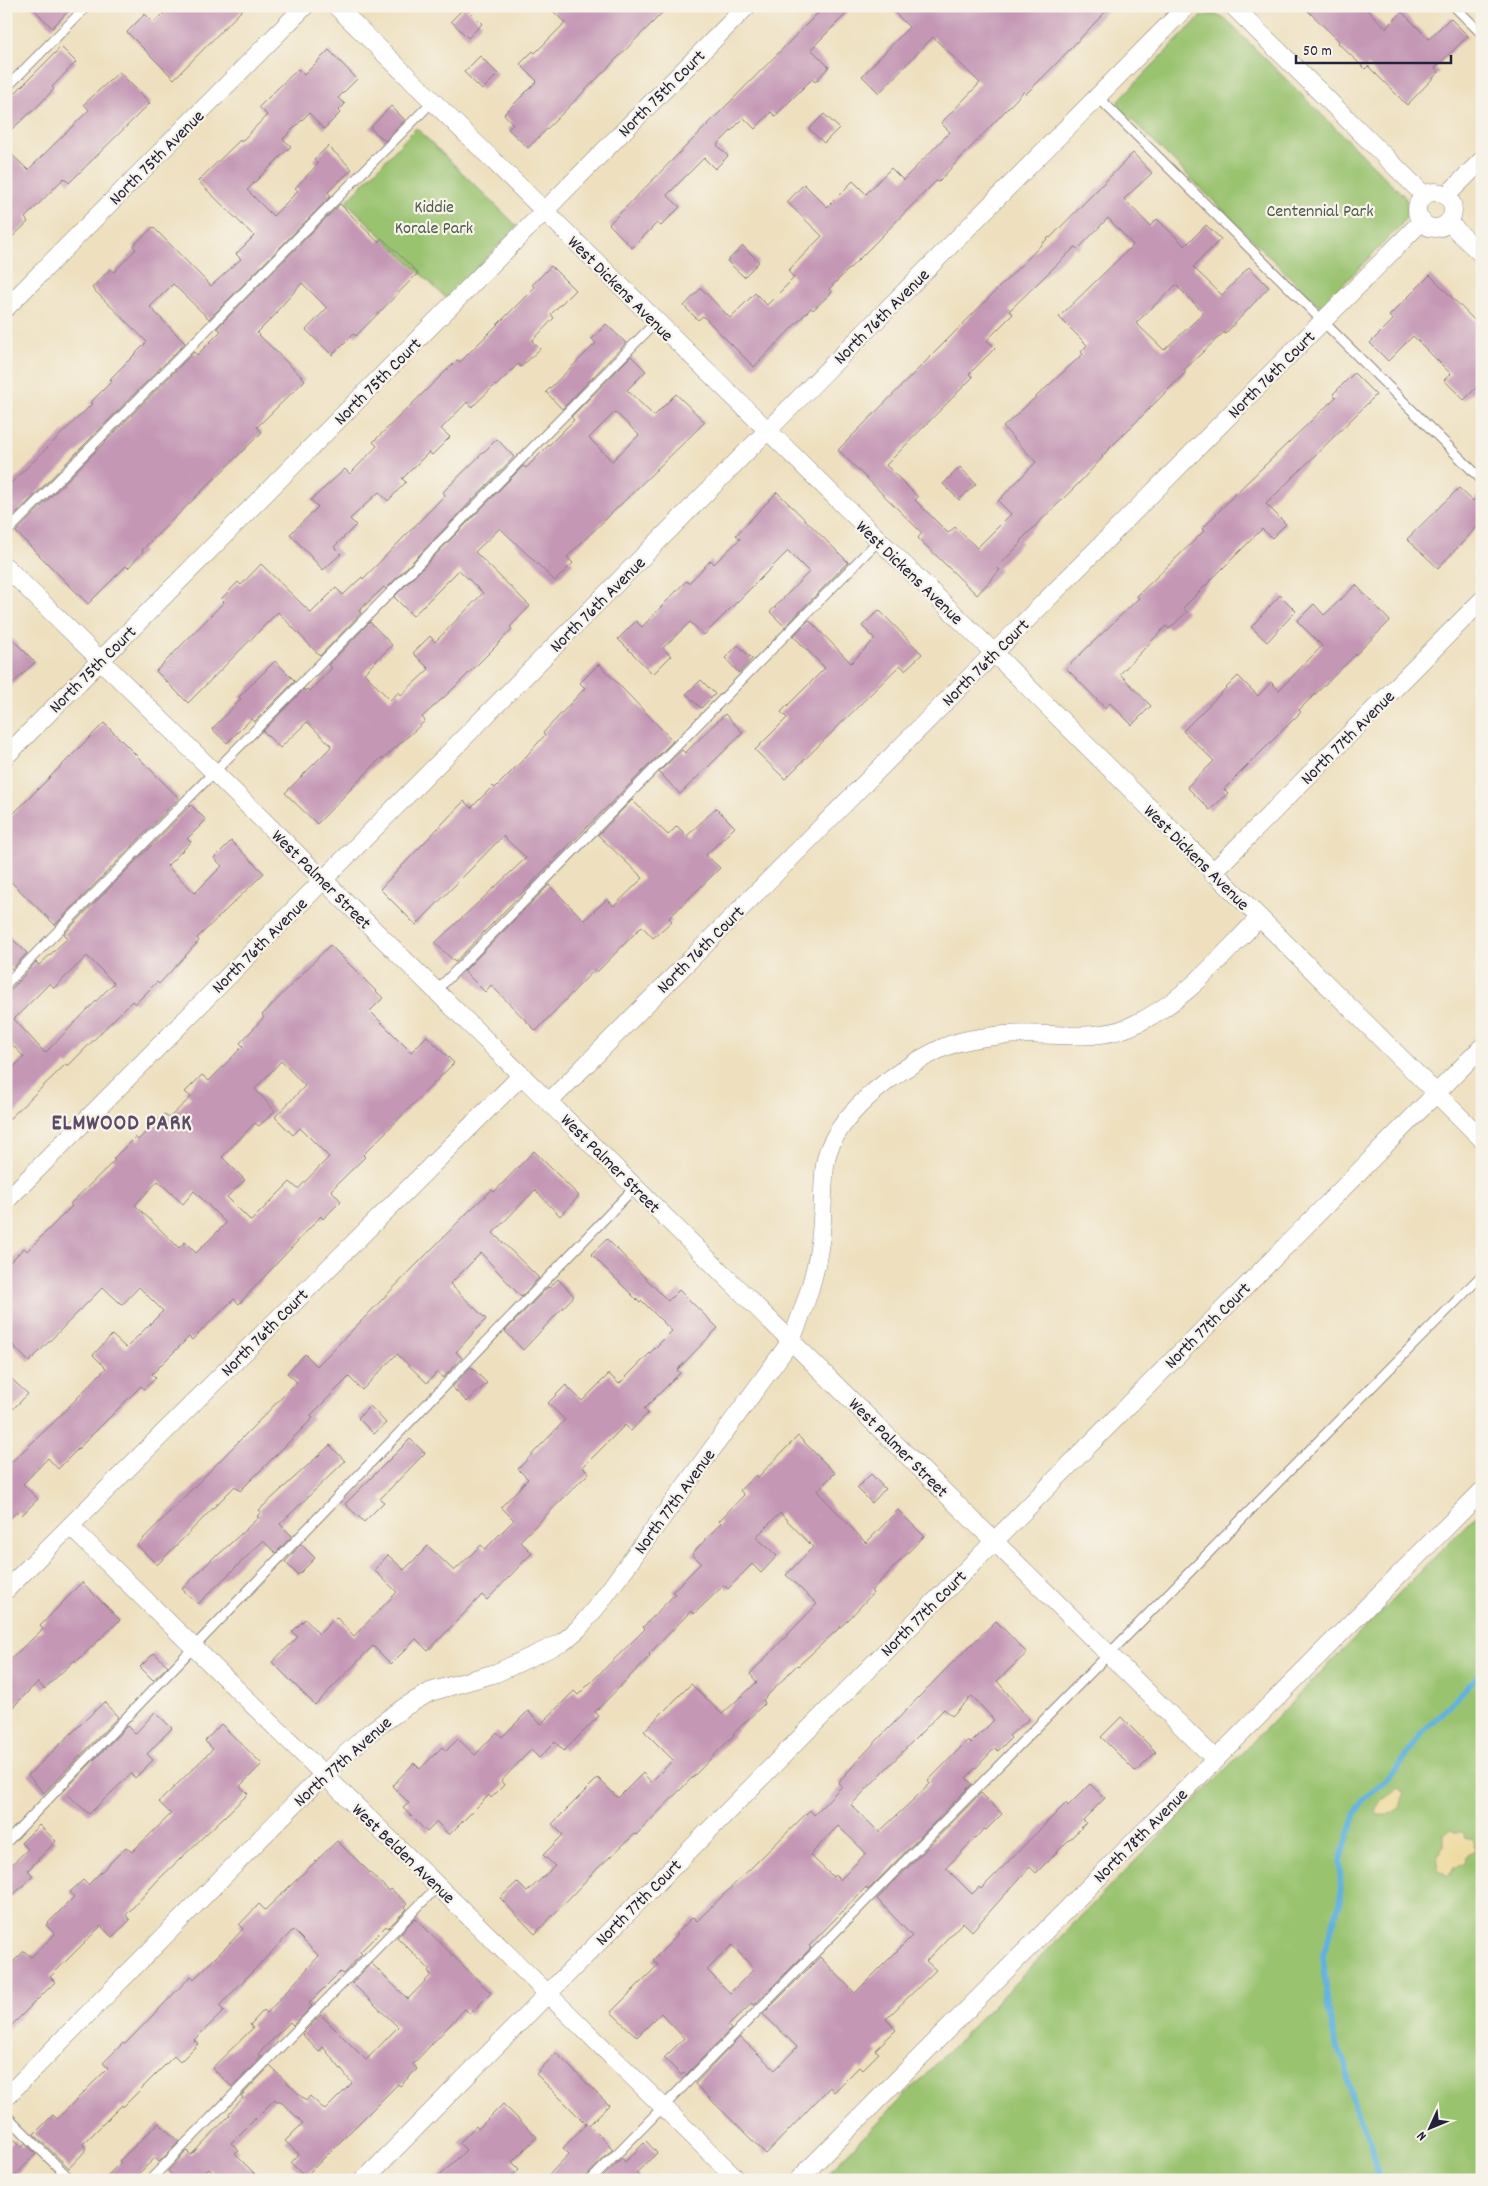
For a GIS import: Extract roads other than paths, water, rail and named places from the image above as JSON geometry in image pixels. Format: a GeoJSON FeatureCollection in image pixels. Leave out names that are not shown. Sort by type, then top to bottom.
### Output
{"type":"FeatureCollection","features":[{"type":"Feature","properties":{"kind":"street","name":"North 75th Avenue"},"geometry":{"type":"LineString","coordinates":[[6,308],[305,6]]}},
{"type":"Feature","properties":{"kind":"street","name":"West Dickens Avenue"},"geometry":{"type":"LineString","coordinates":[[336,6],[994,654],[1482,1139]]}},
{"type":"Feature","properties":{"kind":"street","name":"North 75th Court"},"geometry":{"type":"LineString","coordinates":[[6,756],[747,6]]}},
{"type":"Feature","properties":{"kind":"street","name":"North 76th Avenue"},"geometry":{"type":"LineString","coordinates":[[6,1201],[1187,6]]}},
{"type":"Feature","properties":{"kind":"street"},"geometry":{"type":"LineString","coordinates":[[1233,6],[1424,195]]}},
{"type":"Feature","properties":{"kind":"street"},"geometry":{"type":"LineString","coordinates":[[1446,196],[1482,160]]}},
{"type":"Feature","properties":{"kind":"street"},"geometry":{"type":"LineString","coordinates":[[1436,192],[1446,196],[1452,206],[1451,217],[1448,222],[1438,227],[1432,227],[1422,221],[1417,211],[1424,195],[1436,192]]}},
{"type":"Feature","properties":{"kind":"street","name":"North 76th Court"},"geometry":{"type":"LineString","coordinates":[[549,1102],[1422,221]]}},
{"type":"Feature","properties":{"kind":"street"},"geometry":{"type":"LineString","coordinates":[[1448,222],[1482,255]]}},
{"type":"Feature","properties":{"kind":"street","name":"West Palmer Street"},"geometry":{"type":"LineString","coordinates":[[6,566],[1215,1759]]}},
{"type":"Feature","properties":{"kind":"street","name":"North 77th Avenue"},"geometry":{"type":"LineString","coordinates":[[1212,872],[1482,600]]}},
{"type":"Feature","properties":{"kind":"street","name":"North 77th Avenue"},"geometry":{"type":"LineString","coordinates":[[6,2097],[323,1775],[370,1732],[430,1692],[496,1673],[563,1642],[578,1629],[605,1596],[792,1341],[805,1306],[815,1270],[822,1233],[828,1150],[841,1127],[861,1103],[894,1076],[937,1050],[971,1039],[1007,1034],[1096,1036],[1128,1028],[1161,1012],[1190,990],[1259,918]]}},
{"type":"Feature","properties":{"kind":"street","name":"North 77th Court"},"geometry":{"type":"LineString","coordinates":[[364,2180],[1482,1047]]}},
{"type":"Feature","properties":{"kind":"street","name":"North 76th Court"},"geometry":{"type":"LineString","coordinates":[[6,1590],[522,1075]]}},
{"type":"Feature","properties":{"kind":"street","name":"North 78th Avenue"},"geometry":{"type":"LineString","coordinates":[[798,2180],[1482,1490]]}},
{"type":"Feature","properties":{"kind":"street","name":"West Belden Avenue"},"geometry":{"type":"LineString","coordinates":[[70,1526],[192,1648],[738,2180]]}},
{"type":"Feature","properties":{"kind":"lane"},"geometry":{"type":"LineString","coordinates":[[6,88],[87,6]]}},
{"type":"Feature","properties":{"kind":"lane"},"geometry":{"type":"LineString","coordinates":[[1454,6],[1482,34]]}},
{"type":"Feature","properties":{"kind":"lane"},"geometry":{"type":"LineString","coordinates":[[1098,96],[1482,480]]}},
{"type":"Feature","properties":{"kind":"lane"},"geometry":{"type":"LineString","coordinates":[[6,533],[433,101]]}},
{"type":"Feature","properties":{"kind":"lane"},"geometry":{"type":"LineString","coordinates":[[6,984],[656,322]]}},
{"type":"Feature","properties":{"kind":"lane"},"geometry":{"type":"LineString","coordinates":[[436,991],[878,541]]}},
{"type":"Feature","properties":{"kind":"lane"},"geometry":{"type":"LineString","coordinates":[[6,1843],[636,1187]]}},
{"type":"Feature","properties":{"kind":"lane"},"geometry":{"type":"LineString","coordinates":[[591,2180],[1482,1275]]}},
{"type":"Feature","properties":{"kind":"lane"},"geometry":{"type":"LineString","coordinates":[[150,2180],[438,1886]]}},
{"type":"Feature","properties":{"kind":"lane"},"geometry":{"type":"LineString","coordinates":[[6,2115],[71,2180]]}},
{"type":"Feature","properties":{"kind":"waterway"},"geometry":{"type":"LineString","coordinates":[[1378,2180],[1373,2144],[1351,2095],[1346,2064],[1335,2041],[1328,2008],[1323,1955],[1341,1899],[1340,1861],[1356,1813],[1363,1800],[1397,1769],[1420,1735],[1482,1672]]}},
{"type":"Feature","properties":{"kind":"district","name":"ELMWOOD PARK"},"geometry":{"type":"Point","coordinates":[122,1121]}},
{"type":"Feature","properties":{"kind":"park label","name":"Centennial Park"},"geometry":{"type":"Point","coordinates":[1320,210]}},
{"type":"Feature","properties":{"kind":"park label","name":"Kiddie Korale Park"},"geometry":{"type":"Point","coordinates":[434,216]}}]}
